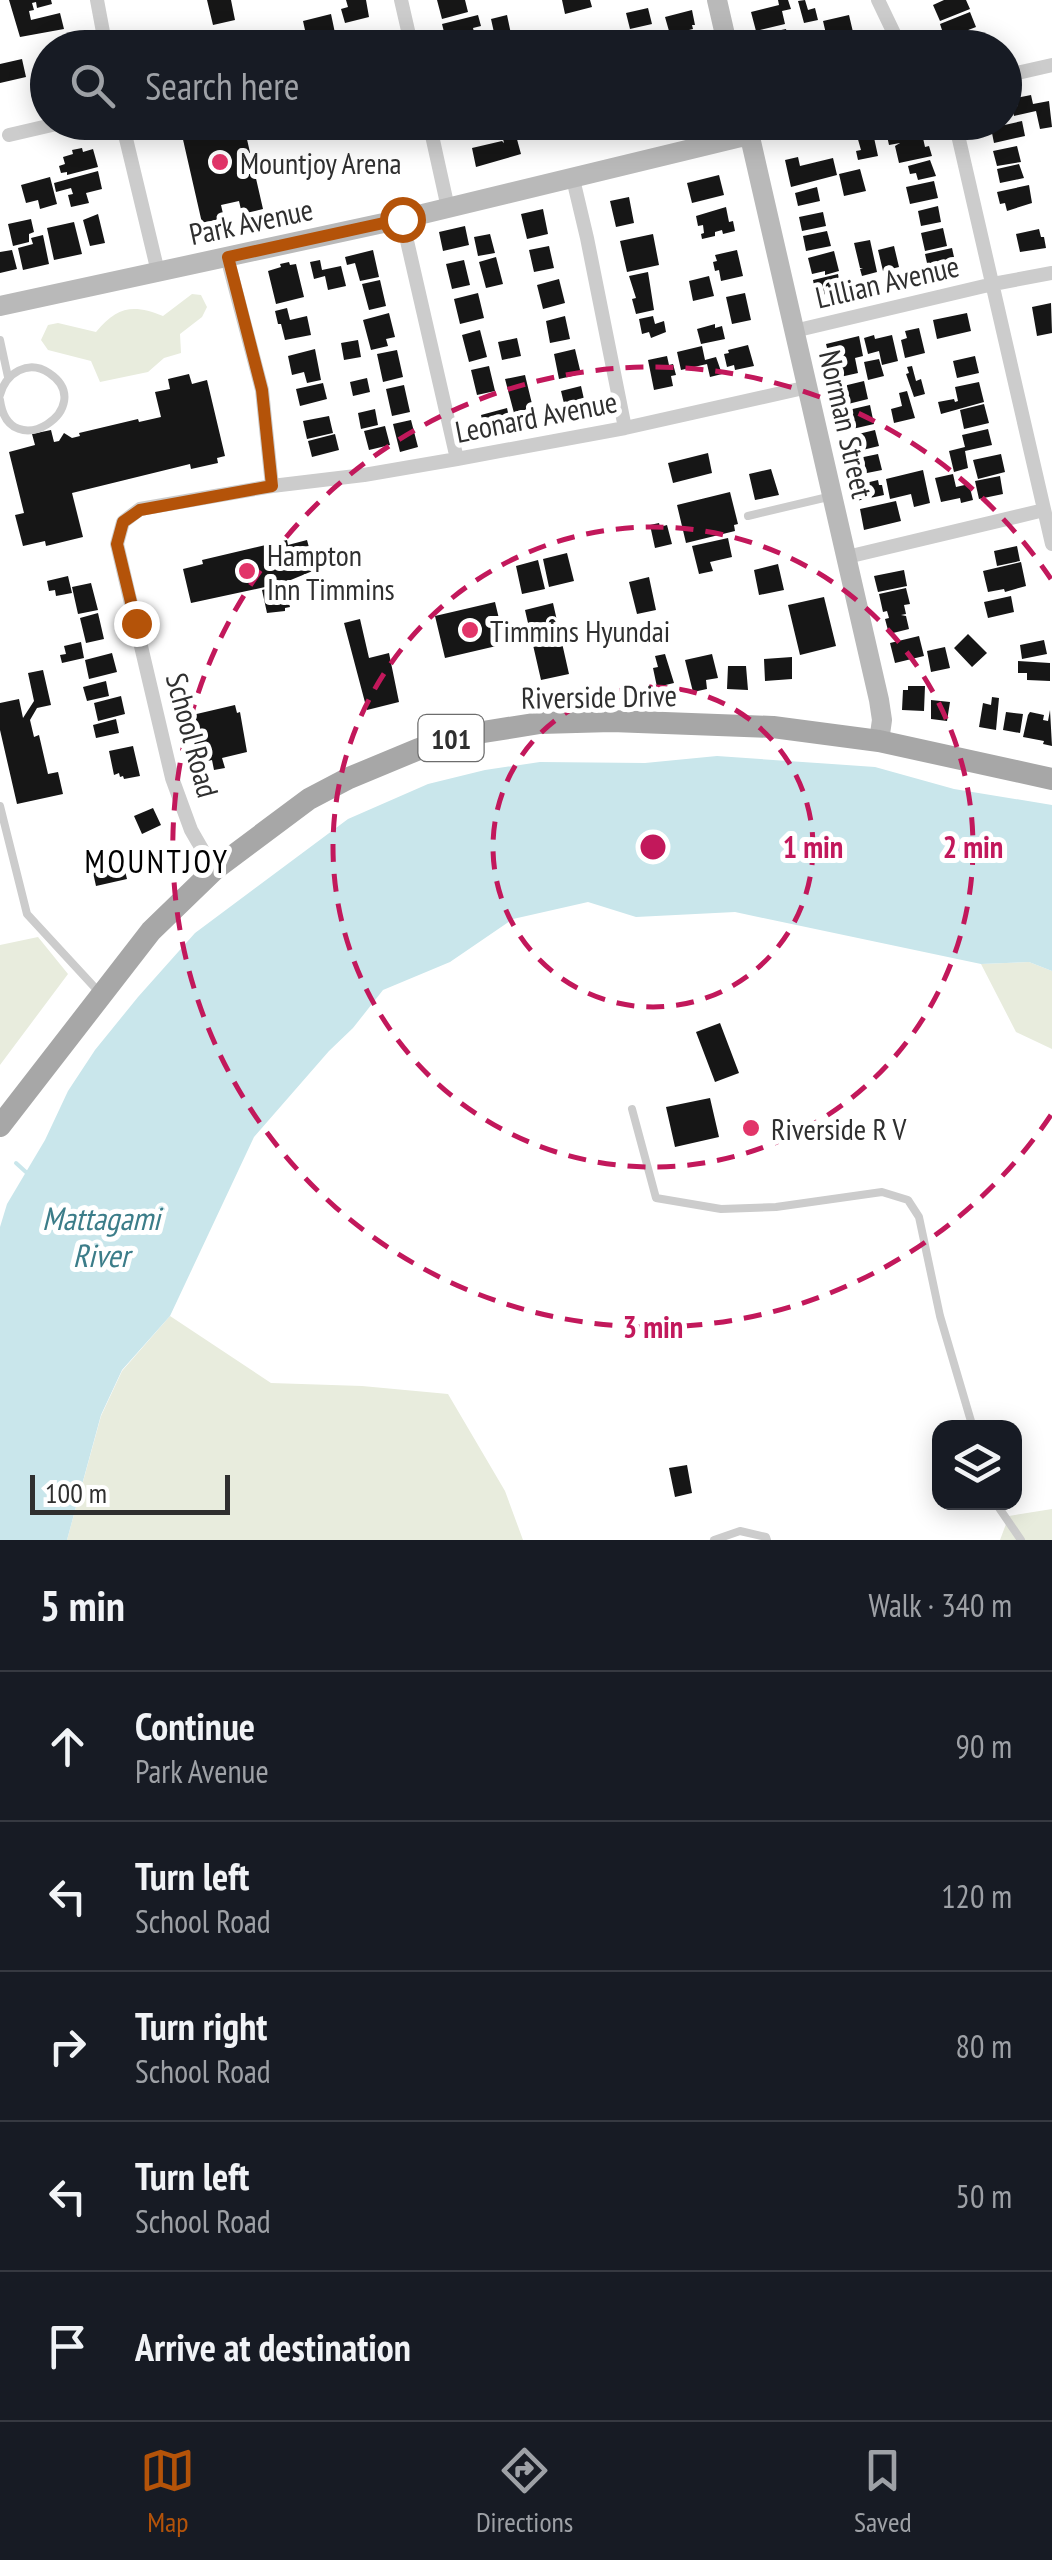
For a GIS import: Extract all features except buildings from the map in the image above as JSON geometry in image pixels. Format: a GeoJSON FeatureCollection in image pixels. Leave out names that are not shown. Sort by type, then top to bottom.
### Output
{"type":"FeatureCollection","features":[{"type":"Feature","properties":{"kind":"main road","name":"Riverside Drive"},"geometry":{"type":"LineString","coordinates":[[0,1126],[152,930],[214,870],[309,799],[419,749],[472,734],[540,723],[612,721],[773,727],[879,740],[1052,779]]}},
{"type":"Feature","properties":{"kind":"street"},"geometry":{"type":"LineString","coordinates":[[96,0],[102,30]]}},
{"type":"Feature","properties":{"kind":"street"},"geometry":{"type":"LineString","coordinates":[[401,0],[408,30]]}},
{"type":"Feature","properties":{"kind":"street"},"geometry":{"type":"LineString","coordinates":[[717,0],[724,30]]}},
{"type":"Feature","properties":{"kind":"street"},"geometry":{"type":"LineString","coordinates":[[878,0],[892,30]]}},
{"type":"Feature","properties":{"kind":"street"},"geometry":{"type":"LineString","coordinates":[[1022,72],[1052,64]]}},
{"type":"Feature","properties":{"kind":"street"},"geometry":{"type":"LineString","coordinates":[[9,135],[30,130]]}},
{"type":"Feature","properties":{"kind":"street"},"geometry":{"type":"LineString","coordinates":[[126,140],[158,272]]}},
{"type":"Feature","properties":{"kind":"street"},"geometry":{"type":"LineString","coordinates":[[433,140],[448,208]]}},
{"type":"Feature","properties":{"kind":"street","name":"Park Avenue"},"geometry":{"type":"LineString","coordinates":[[0,306],[573,180],[710,140]]}},
{"type":"Feature","properties":{"kind":"street","name":"Norman Street"},"geometry":{"type":"LineString","coordinates":[[751,140],[879,700],[879,740]]}},
{"type":"Feature","properties":{"kind":"street"},"geometry":{"type":"LineString","coordinates":[[959,140],[1052,544]]}},
{"type":"Feature","properties":{"kind":"street"},"geometry":{"type":"LineString","coordinates":[[573,180],[625,428]]}},
{"type":"Feature","properties":{"kind":"street"},"geometry":{"type":"LineString","coordinates":[[402,219],[456,459]]}},
{"type":"Feature","properties":{"kind":"street"},"geometry":{"type":"LineString","coordinates":[[228,257],[262,390],[272,486]]}},
{"type":"Feature","properties":{"kind":"street"},"geometry":{"type":"LineString","coordinates":[[993,284],[1052,273]]}},
{"type":"Feature","properties":{"kind":"street","name":"Lillian Avenue"},"geometry":{"type":"LineString","coordinates":[[794,331],[993,284]]}},
{"type":"Feature","properties":{"kind":"street","name":"Leonard Avenue"},"geometry":{"type":"LineString","coordinates":[[272,486],[364,475],[625,428],[808,386]]}},
{"type":"Feature","properties":{"kind":"street","name":"School Road"},"geometry":{"type":"LineString","coordinates":[[214,870],[191,830],[172,778],[117,544],[123,522],[140,510],[272,486]]}},
{"type":"Feature","properties":{"kind":"street"},"geometry":{"type":"LineString","coordinates":[[847,558],[1044,510]]}},
{"type":"Feature","properties":{"kind":"lane"},"geometry":{"type":"LineString","coordinates":[[0,340],[8,377],[0,397],[5,417],[22,429],[33,430],[53,422],[63,404],[60,384],[46,370],[26,368],[8,377]]}},
{"type":"Feature","properties":{"kind":"lane"},"geometry":{"type":"LineString","coordinates":[[748,516],[833,496]]}},
{"type":"Feature","properties":{"kind":"lane"},"geometry":{"type":"LineString","coordinates":[[0,806],[28,914],[100,994]]}},
{"type":"Feature","properties":{"kind":"lane"},"geometry":{"type":"LineString","coordinates":[[632,1109],[656,1198],[721,1209],[882,1192],[908,1200],[919,1217],[940,1316],[971,1420]]}},
{"type":"Feature","properties":{"kind":"lane"},"geometry":{"type":"LineString","coordinates":[[1000,1510],[1021,1540]]}},
{"type":"Feature","properties":{"kind":"lane"},"geometry":{"type":"LineString","coordinates":[[714,1540],[740,1531],[767,1540]]}},
{"type":"Feature","properties":{"kind":"shaded area"},"geometry":{"type":"Polygon","coordinates":[[[192,294],[201,295],[207,307],[202,317],[180,334],[181,353],[164,358],[148,372],[100,382],[91,361],[48,350],[41,340],[48,325],[58,323],[96,332],[111,317],[126,310],[163,316],[192,294]]]}},
{"type":"Feature","properties":{"kind":"shaded area"},"geometry":{"type":"Polygon","coordinates":[[[38,937],[68,974],[0,1065],[0,945],[38,937]]]}},
{"type":"Feature","properties":{"kind":"shaded area"},"geometry":{"type":"Polygon","coordinates":[[[1029,962],[1052,971],[1052,1049],[1016,1032],[981,964],[1029,962]]]}},
{"type":"Feature","properties":{"kind":"shaded area"},"geometry":{"type":"Polygon","coordinates":[[[170,1316],[271,1383],[448,1394],[505,1491],[523,1540],[67,1540],[101,1416],[122,1371],[170,1316]]]}},
{"type":"Feature","properties":{"kind":"shaded area"},"geometry":{"type":"Polygon","coordinates":[[[1052,1509],[1052,1540],[1000,1540],[1009,1516],[1052,1509]]]}},
{"type":"Feature","properties":{"kind":"water","name":"Mattagami River"},"geometry":{"type":"Polygon","coordinates":[[[717,756],[875,767],[954,789],[1052,805],[1052,971],[1029,962],[981,964],[735,912],[636,917],[588,902],[513,919],[450,962],[383,990],[254,1137],[170,1316],[122,1370],[101,1415],[67,1540],[0,1540],[0,1227],[7,1204],[45,1140],[68,1091],[95,1050],[195,933],[348,819],[428,784],[540,762],[645,763],[717,756]]]}},
{"type":"Feature","properties":{"kind":"waterway"},"geometry":{"type":"LineString","coordinates":[[16,1163],[27,1173]]}},
{"type":"Feature","properties":{"kind":"place","name":"Mountjoy Arena"},"geometry":{"type":"Point","coordinates":[220,162]}},
{"type":"Feature","properties":{"kind":"place","name":"Hampton Inn Timmins"},"geometry":{"type":"Point","coordinates":[247,571]}},
{"type":"Feature","properties":{"kind":"place","name":"Timmins Hyundai"},"geometry":{"type":"Point","coordinates":[470,630]}},
{"type":"Feature","properties":{"kind":"place","name":"Riverside R V"},"geometry":{"type":"Point","coordinates":[751,1128]}},
{"type":"Feature","properties":{"kind":"district","name":"MOUNTJOY"},"geometry":{"type":"Point","coordinates":[157,861]}},
{"type":"Feature","properties":{"kind":"route"},"geometry":{"type":"LineString","coordinates":[[136,623],[117,544],[123,522],[140,510],[272,486],[262,390],[228,257],[402,219]]}}]}
